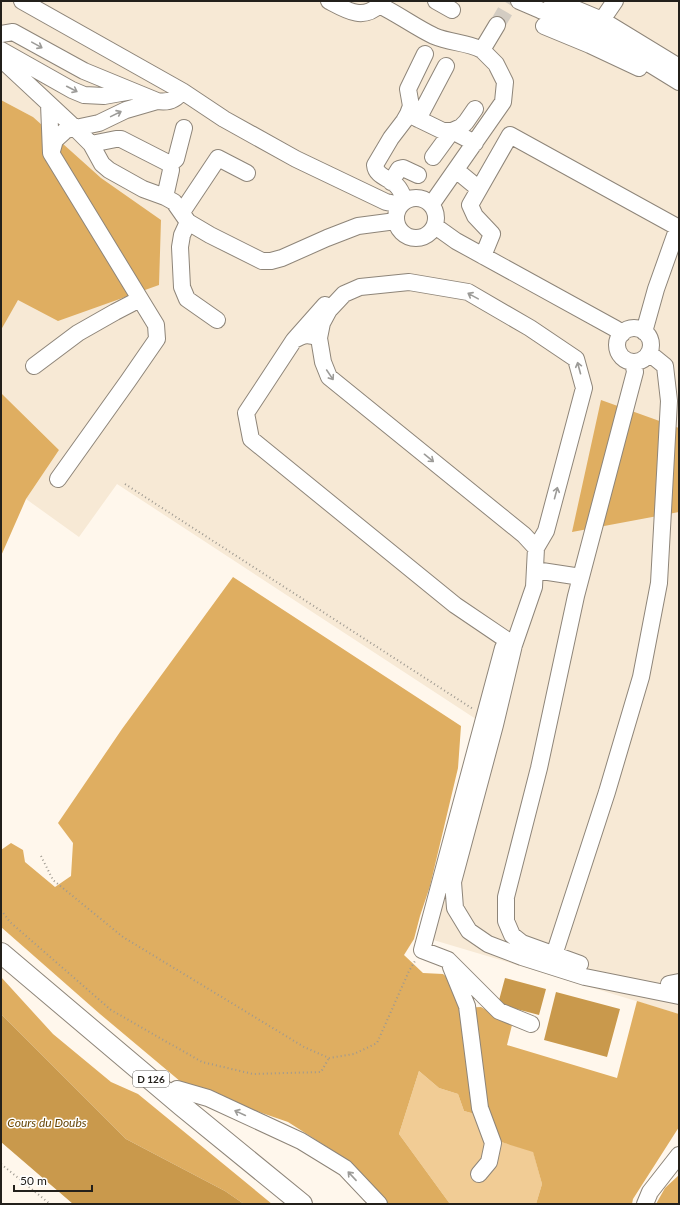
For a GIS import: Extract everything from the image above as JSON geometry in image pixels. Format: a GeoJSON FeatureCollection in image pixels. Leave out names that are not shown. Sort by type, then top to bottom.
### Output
{"type":"FeatureCollection","features":[{"type":"Feature","properties":{"kind":"main road","name":"D 126"},"geometry":{"type":"LineString","coordinates":[[1,954],[302,1204]]}},
{"type":"Feature","properties":{"kind":"main road","name":"D 126"},"geometry":{"type":"LineString","coordinates":[[1,964],[287,1204]]}},
{"type":"Feature","properties":{"kind":"street"},"geometry":{"type":"LineString","coordinates":[[22,1],[182,91],[224,119]]}},
{"type":"Feature","properties":{"kind":"street"},"geometry":{"type":"LineString","coordinates":[[329,1],[354,13],[372,10],[380,3],[433,35],[445,40],[473,45],[482,50],[496,64],[505,82],[503,102],[431,205]]}},
{"type":"Feature","properties":{"kind":"street"},"geometry":{"type":"LineString","coordinates":[[436,1],[452,10]]}},
{"type":"Feature","properties":{"kind":"street"},"geometry":{"type":"LineString","coordinates":[[519,1],[606,37],[679,82]]}},
{"type":"Feature","properties":{"kind":"street"},"geometry":{"type":"LineString","coordinates":[[552,1],[602,20],[679,67]]}},
{"type":"Feature","properties":{"kind":"street"},"geometry":{"type":"LineString","coordinates":[[602,20],[615,1]]}},
{"type":"Feature","properties":{"kind":"street"},"geometry":{"type":"LineString","coordinates":[[482,50],[497,25]]}},
{"type":"Feature","properties":{"kind":"street"},"geometry":{"type":"LineString","coordinates":[[544,26],[625,61],[679,93]]}},
{"type":"Feature","properties":{"kind":"street"},"geometry":{"type":"LineString","coordinates":[[1,34],[13,32],[84,71],[161,102],[196,106],[224,119],[303,162],[386,202],[403,203],[416,198],[422,198],[431,205],[436,215],[431,232],[426,236],[414,238],[407,236],[398,228],[396,215],[403,203]]}},
{"type":"Feature","properties":{"kind":"street"},"geometry":{"type":"LineString","coordinates":[[1,50],[72,90],[84,95],[104,96],[132,91]]}},
{"type":"Feature","properties":{"kind":"street"},"geometry":{"type":"LineString","coordinates":[[413,116],[408,89],[425,54]]}},
{"type":"Feature","properties":{"kind":"street"},"geometry":{"type":"LineString","coordinates":[[1,59],[91,144],[102,164],[109,170],[143,189],[174,202],[185,217],[210,235],[262,261],[271,261],[282,258],[358,226],[396,222]]}},
{"type":"Feature","properties":{"kind":"street"},"geometry":{"type":"LineString","coordinates":[[403,203],[397,186],[379,174],[375,170],[375,165],[391,138],[404,122],[413,116],[446,66]]}},
{"type":"Feature","properties":{"kind":"street"},"geometry":{"type":"LineString","coordinates":[[51,153],[55,140],[66,130],[99,122],[126,110],[173,100],[179,96],[182,91]]}},
{"type":"Feature","properties":{"kind":"street"},"geometry":{"type":"LineString","coordinates":[[49,104],[51,153],[156,325],[157,339],[58,479]]}},
{"type":"Feature","properties":{"kind":"street"},"geometry":{"type":"LineString","coordinates":[[433,157],[452,131],[461,127],[475,109]]}},
{"type":"Feature","properties":{"kind":"street"},"geometry":{"type":"LineString","coordinates":[[413,116],[443,130],[452,131],[475,142]]}},
{"type":"Feature","properties":{"kind":"street"},"geometry":{"type":"LineString","coordinates":[[170,164],[176,159],[184,128]]}},
{"type":"Feature","properties":{"kind":"street"},"geometry":{"type":"LineString","coordinates":[[482,256],[492,234],[475,216],[470,205],[510,135],[678,228],[656,289],[644,332]]}},
{"type":"Feature","properties":{"kind":"street"},"geometry":{"type":"LineString","coordinates":[[91,144],[121,139],[170,164]]}},
{"type":"Feature","properties":{"kind":"street"},"geometry":{"type":"LineString","coordinates":[[217,320],[187,299],[182,287],[180,247],[185,217],[218,158],[247,173]]}},
{"type":"Feature","properties":{"kind":"street"},"geometry":{"type":"LineString","coordinates":[[165,197],[171,170],[170,164]]}},
{"type":"Feature","properties":{"kind":"street"},"geometry":{"type":"LineString","coordinates":[[391,182],[399,169],[403,168],[418,175]]}},
{"type":"Feature","properties":{"kind":"street"},"geometry":{"type":"LineString","coordinates":[[456,170],[479,189]]}},
{"type":"Feature","properties":{"kind":"street"},"geometry":{"type":"LineString","coordinates":[[434,226],[482,256],[616,329],[622,334]]}},
{"type":"Feature","properties":{"kind":"street"},"geometry":{"type":"LineString","coordinates":[[510,642],[455,605],[251,439],[246,413],[294,340],[326,303],[360,287],[409,282],[468,292],[530,328],[576,359],[584,388],[546,531],[536,548],[534,587],[510,642],[484,716],[422,950],[448,960],[499,1011],[530,1024]]}},
{"type":"Feature","properties":{"kind":"street"},"geometry":{"type":"LineString","coordinates":[[344,294],[329,310],[322,323],[319,338],[323,362],[329,377],[524,535],[536,548]]}},
{"type":"Feature","properties":{"kind":"street"},"geometry":{"type":"LineString","coordinates":[[34,366],[78,333],[140,299]]}},
{"type":"Feature","properties":{"kind":"street"},"geometry":{"type":"LineString","coordinates":[[635,328],[644,332],[650,339],[651,348],[649,353],[642,360],[633,362],[623,358],[618,349],[618,344],[622,334],[635,328]]}},
{"type":"Feature","properties":{"kind":"street"},"geometry":{"type":"LineString","coordinates":[[294,340],[303,335],[309,334],[319,338]]}},
{"type":"Feature","properties":{"kind":"street"},"geometry":{"type":"LineString","coordinates":[[554,955],[607,792],[641,677],[659,583],[670,401],[666,366],[649,353]]}},
{"type":"Feature","properties":{"kind":"street"},"geometry":{"type":"LineString","coordinates":[[633,362],[635,372],[581,577],[539,768],[506,897],[506,921],[512,935],[522,943],[554,955],[581,965],[676,984]]}},
{"type":"Feature","properties":{"kind":"street"},"geometry":{"type":"LineString","coordinates":[[535,570],[581,577]]}},
{"type":"Feature","properties":{"kind":"street"},"geometry":{"type":"LineString","coordinates":[[510,642],[495,725],[454,882],[455,908],[469,931],[488,944],[522,957],[585,977],[679,996]]}},
{"type":"Feature","properties":{"kind":"street"},"geometry":{"type":"LineString","coordinates":[[448,960],[467,1006],[480,1108],[493,1143],[489,1162],[479,1174]]}},
{"type":"Feature","properties":{"kind":"street"},"geometry":{"type":"LineString","coordinates":[[169,1094],[177,1089],[208,1098],[301,1141],[345,1168],[379,1204]]}},
{"type":"Feature","properties":{"kind":"street"},"geometry":{"type":"LineString","coordinates":[[646,1204],[650,1192],[679,1155]]}},
{"type":"Feature","properties":{"kind":"path"},"geometry":{"type":"LineString","coordinates":[[124,484],[484,716]]}},
{"type":"Feature","properties":{"kind":"path"},"geometry":{"type":"LineString","coordinates":[[41,856],[53,880],[123,937],[304,1047],[329,1058],[354,1054],[376,1043],[409,971],[422,950]]}},
{"type":"Feature","properties":{"kind":"path"},"geometry":{"type":"LineString","coordinates":[[1,910],[10,922],[111,1010],[202,1062],[253,1074],[321,1072],[329,1058]]}},
{"type":"Feature","properties":{"kind":"path"},"geometry":{"type":"LineString","coordinates":[[1,1164],[50,1204]]}},
{"type":"Feature","properties":{"kind":"shaded area"},"geometry":{"type":"Polygon","coordinates":[[[1,1],[679,1],[679,1014],[430,939],[485,725],[117,484],[79,537],[26,499],[59,450],[1,393],[1,330],[68,206],[33,117],[1,100],[1,1]]]}},
{"type":"Feature","properties":{"kind":"shaded area"},"geometry":{"type":"Polygon","coordinates":[[[1,100],[33,117],[101,178],[161,220],[159,285],[58,321],[18,300],[1,330],[1,100]]]}},
{"type":"Feature","properties":{"kind":"shaded area"},"geometry":{"type":"Polygon","coordinates":[[[1,393],[59,450],[26,499],[1,556],[1,393]]]}},
{"type":"Feature","properties":{"kind":"shaded area"},"geometry":{"type":"Polygon","coordinates":[[[601,400],[679,428],[679,512],[572,532],[601,400]]]}},
{"type":"Feature","properties":{"kind":"shaded area"},"geometry":{"type":"Polygon","coordinates":[[[233,577],[461,726],[458,768],[430,886],[414,939],[404,955],[423,973],[443,974],[453,983],[461,1008],[481,1007],[512,1025],[507,1045],[617,1078],[637,1001],[679,1014],[679,1127],[633,1199],[632,1204],[536,1204],[542,1184],[533,1152],[498,1141],[493,1119],[464,1111],[458,1094],[439,1088],[419,1071],[399,1134],[450,1204],[388,1204],[349,1161],[288,1122],[187,1087],[100,1014],[1,927],[1,850],[11,843],[23,850],[25,862],[55,887],[71,876],[73,843],[58,823],[122,729],[233,577]]]}},
{"type":"Feature","properties":{"kind":"shaded area"},"geometry":{"type":"Polygon","coordinates":[[[1,977],[53,1034],[111,1082],[138,1094],[272,1204],[244,1204],[225,1191],[126,1139],[1,1014],[1,977]]]}},
{"type":"Feature","properties":{"kind":"shaded area"},"geometry":{"type":"Polygon","coordinates":[[[419,1071],[439,1088],[458,1094],[464,1111],[493,1119],[498,1141],[533,1151],[542,1184],[536,1204],[450,1204],[399,1134],[419,1071]]]}},
{"type":"Feature","properties":{"kind":"shaded area"},"geometry":{"type":"Polygon","coordinates":[[[679,1175],[679,1204],[656,1204],[665,1188],[679,1175]]]}},
{"type":"Feature","properties":{"kind":"water"},"geometry":{"type":"Polygon","coordinates":[[[505,978],[546,989],[539,1015],[498,1004],[505,978]]]}},
{"type":"Feature","properties":{"kind":"water"},"geometry":{"type":"Polygon","coordinates":[[[556,992],[620,1009],[607,1057],[544,1040],[556,992]]]}},
{"type":"Feature","properties":{"kind":"water","name":"Cours du Doubs"},"geometry":{"type":"Polygon","coordinates":[[[1,1014],[126,1139],[225,1191],[244,1204],[73,1204],[1,1142],[1,1014]]]}},
{"type":"Feature","properties":{"kind":"tunnel"},"geometry":{"type":"LineString","coordinates":[[497,25],[511,1]]}}]}
